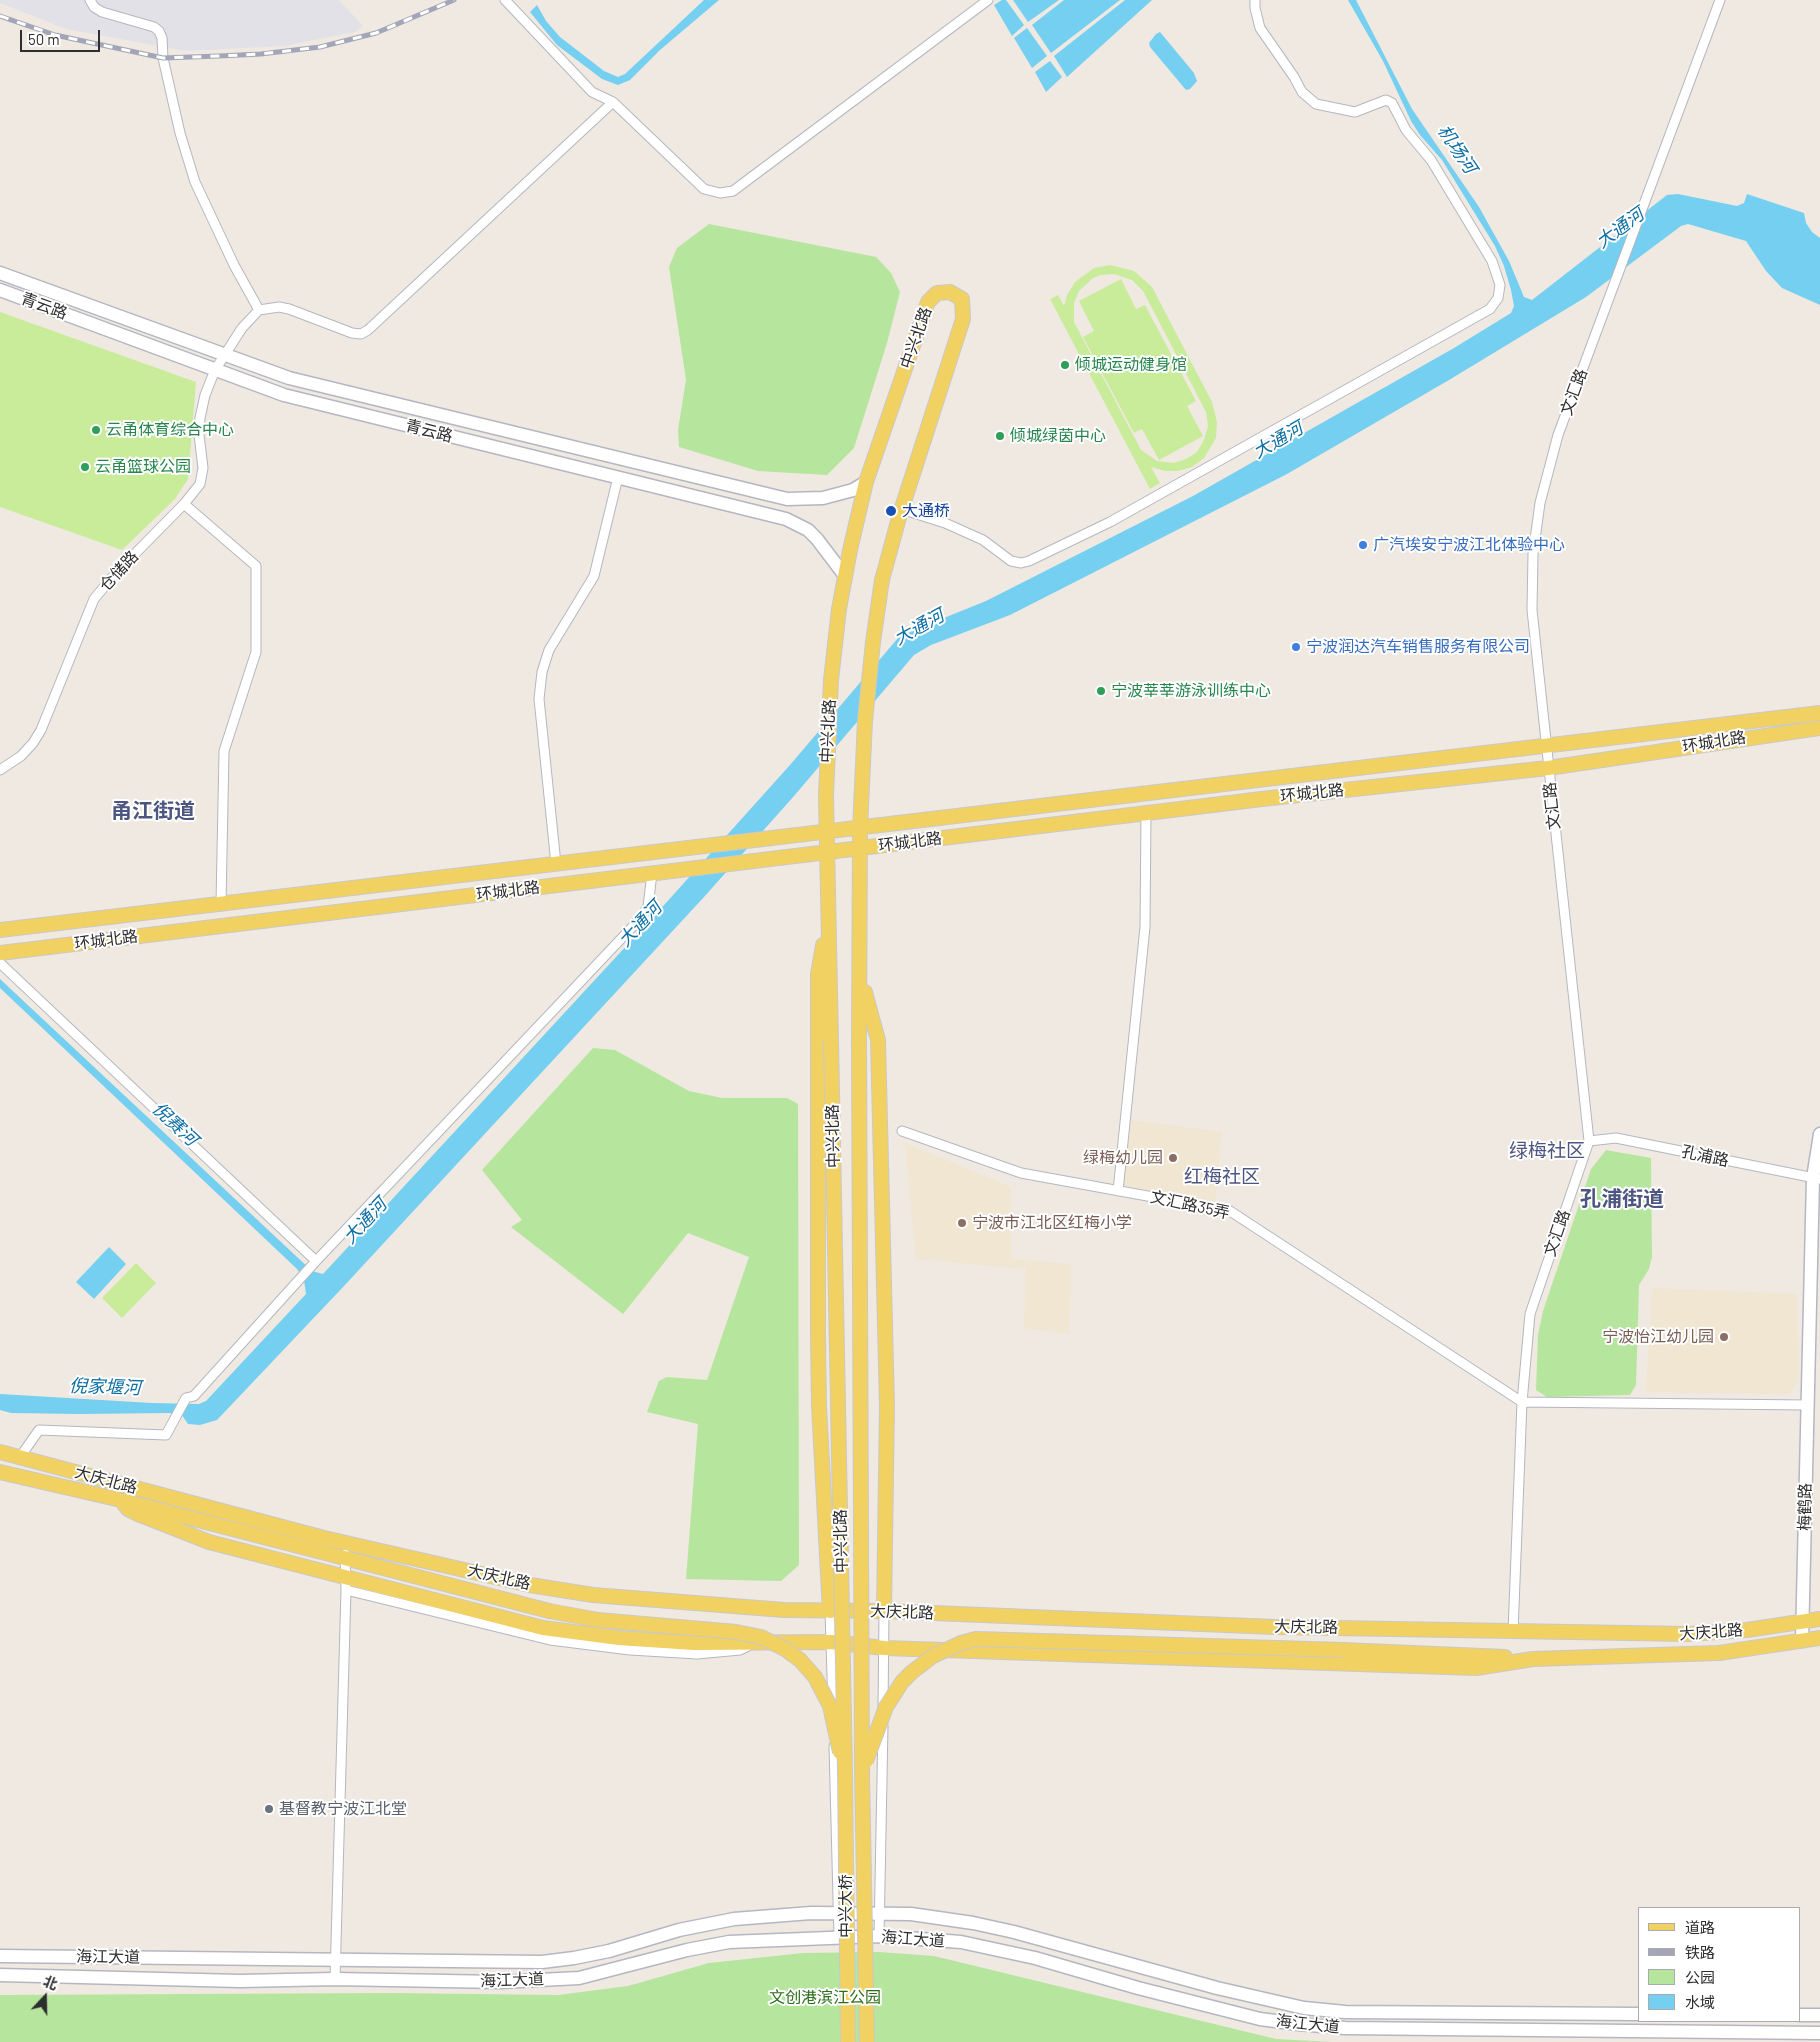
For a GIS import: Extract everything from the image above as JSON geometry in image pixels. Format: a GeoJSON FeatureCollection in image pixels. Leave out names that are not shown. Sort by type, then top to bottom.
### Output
{"type":"FeatureCollection","features":[{"type":"Feature","properties":{"kind":"main road","name":"青云路"},"geometry":{"type":"LineString","coordinates":[[0,272],[289,378],[787,499],[823,498],[853,490],[866,482]]}},
{"type":"Feature","properties":{"kind":"main road","name":"青云路"},"geometry":{"type":"LineString","coordinates":[[0,290],[284,395],[764,513],[797,523],[817,539],[845,576]]}},
{"type":"Feature","properties":{"kind":"main road","name":"中兴北路"},"geometry":{"type":"LineString","coordinates":[[845,1770],[826,832],[827,743],[838,609],[866,482],[928,302],[937,293],[950,292],[962,299],[963,319],[901,509],[882,580],[873,642],[866,721],[860,829],[862,1772]]}},
{"type":"Feature","properties":{"kind":"main road","name":"环城北路"},"geometry":{"type":"LineString","coordinates":[[0,930],[860,829],[1820,713]]}},
{"type":"Feature","properties":{"kind":"main road","name":"环城北路"},"geometry":{"type":"LineString","coordinates":[[5,952],[1146,813],[1548,768],[1820,728]]}},
{"type":"Feature","properties":{"kind":"main road"},"geometry":{"type":"LineString","coordinates":[[828,912],[818,974],[818,1336],[819,1406],[830,1611]]}},
{"type":"Feature","properties":{"kind":"main road"},"geometry":{"type":"LineString","coordinates":[[860,974],[878,1040],[887,1406],[884,1611]]}},
{"type":"Feature","properties":{"kind":"main road","name":"梅鹤路"},"geometry":{"type":"LineString","coordinates":[[1802,1641],[1816,1179],[1820,1134]]}},
{"type":"Feature","properties":{"kind":"main road","name":"大庆北路"},"geometry":{"type":"LineString","coordinates":[[0,1452],[345,1543],[530,1585],[593,1595],[784,1610],[884,1611],[1275,1627],[1513,1632],[1688,1634],[1748,1630],[1820,1619]]}},
{"type":"Feature","properties":{"kind":"main road","name":"大庆北路"},"geometry":{"type":"LineString","coordinates":[[0,1472],[121,1500],[549,1611],[598,1620],[736,1632],[761,1637],[785,1649],[800,1660],[815,1677],[830,1706],[835,1736],[845,1770]]}},
{"type":"Feature","properties":{"kind":"main road","name":"大庆北路"},"geometry":{"type":"LineString","coordinates":[[121,1500],[128,1509],[138,1514],[209,1542],[346,1584],[543,1628],[619,1638],[694,1643],[832,1642],[884,1648],[1476,1668],[1533,1659],[1719,1653],[1820,1638]]}},
{"type":"Feature","properties":{"kind":"main road"},"geometry":{"type":"LineString","coordinates":[[862,1772],[886,1707],[902,1682],[933,1656],[961,1643],[976,1639],[1343,1650],[1533,1659]]}},
{"type":"Feature","properties":{"kind":"main road","name":"中兴大桥"},"geometry":{"type":"LineString","coordinates":[[845,1770],[848,2042]]}},
{"type":"Feature","properties":{"kind":"main road","name":"中兴大桥"},"geometry":{"type":"LineString","coordinates":[[862,1772],[867,2042]]}},
{"type":"Feature","properties":{"kind":"main road","name":"海江大道"},"geometry":{"type":"LineString","coordinates":[[0,1956],[542,1962],[609,1951],[679,1930],[734,1919],[811,1913],[911,1914],[973,1923],[1217,1988],[1304,2008],[1345,2012],[1638,2014]]}},
{"type":"Feature","properties":{"kind":"main road","name":"海江大道"},"geometry":{"type":"LineString","coordinates":[[0,1975],[240,1981],[335,1979],[500,1982],[579,1978],[687,1950],[729,1942],[840,1936],[879,1936],[961,1942],[1035,1958],[1222,2010],[1260,2019],[1298,2024],[1345,2028],[1820,2032]]}},
{"type":"Feature","properties":{"kind":"main road"},"geometry":{"type":"LineString","coordinates":[[1800,2015],[1820,2015]]}},
{"type":"Feature","properties":{"kind":"street"},"geometry":{"type":"LineString","coordinates":[[90,0],[94,7],[102,12],[159,31],[162,38],[163,58],[180,133],[195,182],[234,265],[259,310],[280,307],[289,309],[352,333],[361,334],[368,330],[613,102]]}},
{"type":"Feature","properties":{"kind":"street"},"geometry":{"type":"LineString","coordinates":[[505,0],[592,92],[613,102],[704,190],[720,194],[733,191],[988,0]]}},
{"type":"Feature","properties":{"kind":"street"},"geometry":{"type":"LineString","coordinates":[[901,509],[945,523],[983,540],[1012,561],[1029,561],[1110,522],[1301,413],[1490,309],[1498,298],[1500,285],[1492,261],[1431,160],[1406,130],[1392,103],[1386,100],[1355,112],[1316,104],[1302,92],[1294,76],[1260,28],[1255,0]]}},
{"type":"Feature","properties":{"kind":"street","name":"文汇路"},"geometry":{"type":"LineString","coordinates":[[1513,1632],[1522,1402],[1530,1314],[1589,1141],[1532,610],[1533,554],[1540,503],[1558,435],[1682,107],[1720,0]]}},
{"type":"Feature","properties":{"kind":"street","name":"仓储路"},"geometry":{"type":"LineString","coordinates":[[0,770],[21,756],[33,744],[41,730],[94,599],[114,575],[184,504],[200,484],[202,478],[200,418],[205,395],[215,370],[242,328],[259,310]]}},
{"type":"Feature","properties":{"kind":"street"},"geometry":{"type":"LineString","coordinates":[[556,864],[540,699],[542,672],[549,650],[594,576],[618,477]]}},
{"type":"Feature","properties":{"kind":"street"},"geometry":{"type":"LineString","coordinates":[[184,504],[256,566],[256,652],[224,751],[221,904]]}},
{"type":"Feature","properties":{"kind":"street"},"geometry":{"type":"LineString","coordinates":[[1118,1191],[1145,927],[1146,813]]}},
{"type":"Feature","properties":{"kind":"street"},"geometry":{"type":"LineString","coordinates":[[20,1457],[39,1430],[166,1435],[186,1398],[194,1396],[315,1262],[637,922],[648,907],[652,873]]}},
{"type":"Feature","properties":{"kind":"street"},"geometry":{"type":"LineString","coordinates":[[0,963],[315,1262]]}},
{"type":"Feature","properties":{"kind":"street","name":"文汇路35弄"},"geometry":{"type":"LineString","coordinates":[[902,1131],[1021,1173],[1230,1211],[1522,1402]]}},
{"type":"Feature","properties":{"kind":"street","name":"孔浦路"},"geometry":{"type":"LineString","coordinates":[[1589,1141],[1616,1138],[1816,1179]]}},
{"type":"Feature","properties":{"kind":"street"},"geometry":{"type":"LineString","coordinates":[[1522,1402],[1808,1405]]}},
{"type":"Feature","properties":{"kind":"street"},"geometry":{"type":"LineString","coordinates":[[335,1979],[346,1584],[345,1543]]}},
{"type":"Feature","properties":{"kind":"street"},"geometry":{"type":"LineString","coordinates":[[830,1611],[840,1936]]}},
{"type":"Feature","properties":{"kind":"street"},"geometry":{"type":"LineString","coordinates":[[879,1936],[884,1611]]}},
{"type":"Feature","properties":{"kind":"shaded area"},"geometry":{"type":"Polygon","coordinates":[[[0,0],[339,0],[363,26],[355,32],[284,46],[186,51],[66,29],[0,3],[0,0]]]}},
{"type":"Feature","properties":{"kind":"shaded area","name":"绿梅幼儿园"},"geometry":{"type":"Polygon","coordinates":[[[1131,1120],[1222,1132],[1215,1202],[1124,1185],[1131,1120]]]}},
{"type":"Feature","properties":{"kind":"shaded area","name":"宁波市江北区红梅小学"},"geometry":{"type":"Polygon","coordinates":[[[905,1143],[1011,1187],[1011,1259],[1071,1264],[1069,1334],[1024,1328],[1026,1269],[916,1259],[905,1143]]]}},
{"type":"Feature","properties":{"kind":"shaded area","name":"宁波怡江幼儿园"},"geometry":{"type":"Polygon","coordinates":[[[1652,1288],[1797,1294],[1799,1381],[1790,1394],[1646,1392],[1652,1288]]]}},
{"type":"Feature","properties":{"kind":"green space"},"geometry":{"type":"Polygon","coordinates":[[[709,224],[876,257],[891,273],[900,292],[887,343],[854,448],[827,475],[758,471],[679,447],[678,430],[686,380],[669,267],[677,248],[709,224]]]}},
{"type":"Feature","properties":{"kind":"green space"},"geometry":{"type":"Polygon","coordinates":[[[1110,265],[1134,271],[1152,287],[1212,402],[1217,422],[1216,438],[1204,458],[1192,467],[1178,471],[1165,471],[1151,467],[1160,483],[1150,489],[1050,299],[1058,295],[1064,306],[1067,295],[1075,282],[1094,268],[1110,265]],[[1114,274],[1093,278],[1079,291],[1074,303],[1074,322],[1141,450],[1157,461],[1174,463],[1186,459],[1197,452],[1204,440],[1208,426],[1206,412],[1143,291],[1132,280],[1114,274]]]}},
{"type":"Feature","properties":{"kind":"green space"},"geometry":{"type":"Polygon","coordinates":[[[1121,279],[1136,309],[1145,305],[1196,401],[1187,406],[1203,436],[1159,460],[1142,429],[1134,433],[1083,337],[1094,331],[1079,301],[1121,279]]]}},
{"type":"Feature","properties":{"kind":"green space","name":"云甬体育综合中心"},"geometry":{"type":"Polygon","coordinates":[[[0,312],[196,382],[188,479],[175,499],[122,550],[0,507],[0,312]]]}},
{"type":"Feature","properties":{"kind":"green space"},"geometry":{"type":"Polygon","coordinates":[[[593,1048],[615,1050],[689,1091],[722,1098],[787,1098],[798,1104],[799,1565],[781,1581],[686,1579],[698,1424],[647,1412],[659,1381],[667,1377],[707,1380],[749,1257],[688,1233],[623,1314],[511,1227],[522,1220],[482,1170],[593,1048]]]}},
{"type":"Feature","properties":{"kind":"green space"},"geometry":{"type":"Polygon","coordinates":[[[1606,1150],[1651,1158],[1652,1257],[1649,1269],[1639,1285],[1636,1385],[1630,1395],[1547,1397],[1536,1390],[1538,1335],[1543,1311],[1591,1169],[1606,1150]]]}},
{"type":"Feature","properties":{"kind":"green space"},"geometry":{"type":"Polygon","coordinates":[[[136,1263],[156,1283],[122,1318],[102,1298],[136,1263]]]}},
{"type":"Feature","properties":{"kind":"green space","name":"文创港滨江公园"},"geometry":{"type":"Polygon","coordinates":[[[879,1952],[934,1956],[1276,2039],[1332,2042],[0,2042],[0,1995],[390,1993],[558,1995],[628,1986],[709,1963],[803,1953],[879,1952]]]}},
{"type":"Feature","properties":{"kind":"water"},"geometry":{"type":"Polygon","coordinates":[[[704,0],[719,0],[660,50],[630,80],[618,85],[602,79],[557,45],[530,12],[537,5],[546,21],[560,37],[604,71],[618,77],[625,74],[704,0]]]}},
{"type":"Feature","properties":{"kind":"water"},"geometry":{"type":"Polygon","coordinates":[[[1002,0],[1006,0],[1024,25],[1012,36],[994,5],[1002,0]]]}},
{"type":"Feature","properties":{"kind":"water"},"geometry":{"type":"Polygon","coordinates":[[[1013,0],[1059,0],[1028,22],[1013,0]]]}},
{"type":"Feature","properties":{"kind":"water"},"geometry":{"type":"Polygon","coordinates":[[[1064,0],[1120,0],[1051,53],[1032,25],[1064,0]]]}},
{"type":"Feature","properties":{"kind":"water"},"geometry":{"type":"Polygon","coordinates":[[[1125,0],[1152,0],[1067,77],[1054,56],[1125,0]]]}},
{"type":"Feature","properties":{"kind":"water"},"geometry":{"type":"Polygon","coordinates":[[[1348,0],[1356,0],[1412,109],[1479,207],[1509,261],[1524,297],[1532,300],[1667,195],[1678,194],[1737,206],[1744,203],[1747,194],[1804,213],[1806,223],[1812,232],[1820,238],[1820,305],[1782,288],[1766,271],[1746,241],[1688,224],[1681,226],[1586,297],[1449,380],[1287,474],[1010,615],[931,645],[914,655],[794,796],[704,897],[344,1286],[217,1420],[200,1425],[188,1424],[182,1415],[169,1413],[11,1413],[0,1410],[0,1394],[199,1404],[206,1401],[306,1294],[304,1280],[297,1269],[0,988],[0,979],[312,1271],[323,1274],[665,904],[790,765],[898,638],[986,601],[1193,496],[1454,348],[1511,313],[1514,306],[1511,290],[1504,266],[1495,246],[1442,160],[1420,135],[1411,121],[1383,61],[1348,0]]]}},
{"type":"Feature","properties":{"kind":"water"},"geometry":{"type":"Polygon","coordinates":[[[1027,28],[1047,56],[1032,68],[1014,38],[1027,28]]]}},
{"type":"Feature","properties":{"kind":"water"},"geometry":{"type":"Polygon","coordinates":[[[1160,32],[1194,73],[1197,81],[1190,89],[1186,90],[1150,47],[1149,43],[1160,32]]]}},
{"type":"Feature","properties":{"kind":"water"},"geometry":{"type":"Polygon","coordinates":[[[1050,61],[1062,77],[1046,92],[1035,72],[1050,61]]]}},
{"type":"Feature","properties":{"kind":"water"},"geometry":{"type":"Polygon","coordinates":[[[109,1247],[126,1264],[94,1299],[76,1282],[109,1247]]]}},
{"type":"Feature","properties":{"kind":"railway"},"geometry":{"type":"LineString","coordinates":[[0,16],[55,35],[163,58],[261,54],[320,47],[376,33],[454,0]]}},
{"type":"Feature","properties":{"kind":"place","name":"倾城运动健身馆"},"geometry":{"type":"Point","coordinates":[1065,365]}},
{"type":"Feature","properties":{"kind":"place","name":"云甬体育综合中心"},"geometry":{"type":"Point","coordinates":[96,430]}},
{"type":"Feature","properties":{"kind":"place","name":"倾城绿茵中心"},"geometry":{"type":"Point","coordinates":[1000,436]}},
{"type":"Feature","properties":{"kind":"place","name":"云甬篮球公园"},"geometry":{"type":"Point","coordinates":[85,467]}},
{"type":"Feature","properties":{"kind":"place","name":"大通桥"},"geometry":{"type":"Point","coordinates":[891,511]}},
{"type":"Feature","properties":{"kind":"place","name":"广汽埃安宁波江北体验中心"},"geometry":{"type":"Point","coordinates":[1363,545]}},
{"type":"Feature","properties":{"kind":"place","name":"宁波润达汽车销售服务有限公司"},"geometry":{"type":"Point","coordinates":[1296,647]}},
{"type":"Feature","properties":{"kind":"place","name":"宁波莘莘游泳训练中心"},"geometry":{"type":"Point","coordinates":[1101,691]}},
{"type":"Feature","properties":{"kind":"place","name":"绿梅幼儿园"},"geometry":{"type":"Point","coordinates":[1173,1158]}},
{"type":"Feature","properties":{"kind":"place","name":"宁波市江北区红梅小学"},"geometry":{"type":"Point","coordinates":[962,1223]}},
{"type":"Feature","properties":{"kind":"place","name":"宁波怡江幼儿园"},"geometry":{"type":"Point","coordinates":[1724,1337]}},
{"type":"Feature","properties":{"kind":"place","name":"基督教宁波江北堂"},"geometry":{"type":"Point","coordinates":[269,1809]}},
{"type":"Feature","properties":{"kind":"district","name":"甬江街道"},"geometry":{"type":"Point","coordinates":[153,811]}},
{"type":"Feature","properties":{"kind":"district","name":"绿梅社区"},"geometry":{"type":"Point","coordinates":[1547,1151]}},
{"type":"Feature","properties":{"kind":"district","name":"红梅社区"},"geometry":{"type":"Point","coordinates":[1222,1177]}},
{"type":"Feature","properties":{"kind":"district","name":"孔浦街道"},"geometry":{"type":"Point","coordinates":[1622,1199]}},
{"type":"Feature","properties":{"kind":"water label","name":"机场河"},"geometry":{"type":"Point","coordinates":[1457,149]}},
{"type":"Feature","properties":{"kind":"water label","name":"大通河"},"geometry":{"type":"Point","coordinates":[1620,228]}},
{"type":"Feature","properties":{"kind":"water label","name":"大通河"},"geometry":{"type":"Point","coordinates":[1278,440]}},
{"type":"Feature","properties":{"kind":"water label","name":"大通河"},"geometry":{"type":"Point","coordinates":[919,627]}},
{"type":"Feature","properties":{"kind":"water label","name":"大通河"},"geometry":{"type":"Point","coordinates":[640,924]}},
{"type":"Feature","properties":{"kind":"water label","name":"倪赛河"},"geometry":{"type":"Point","coordinates":[175,1124]}},
{"type":"Feature","properties":{"kind":"water label","name":"大通河"},"geometry":{"type":"Point","coordinates":[365,1221]}},
{"type":"Feature","properties":{"kind":"water label","name":"倪家堰河"},"geometry":{"type":"Point","coordinates":[105,1387]}}]}
